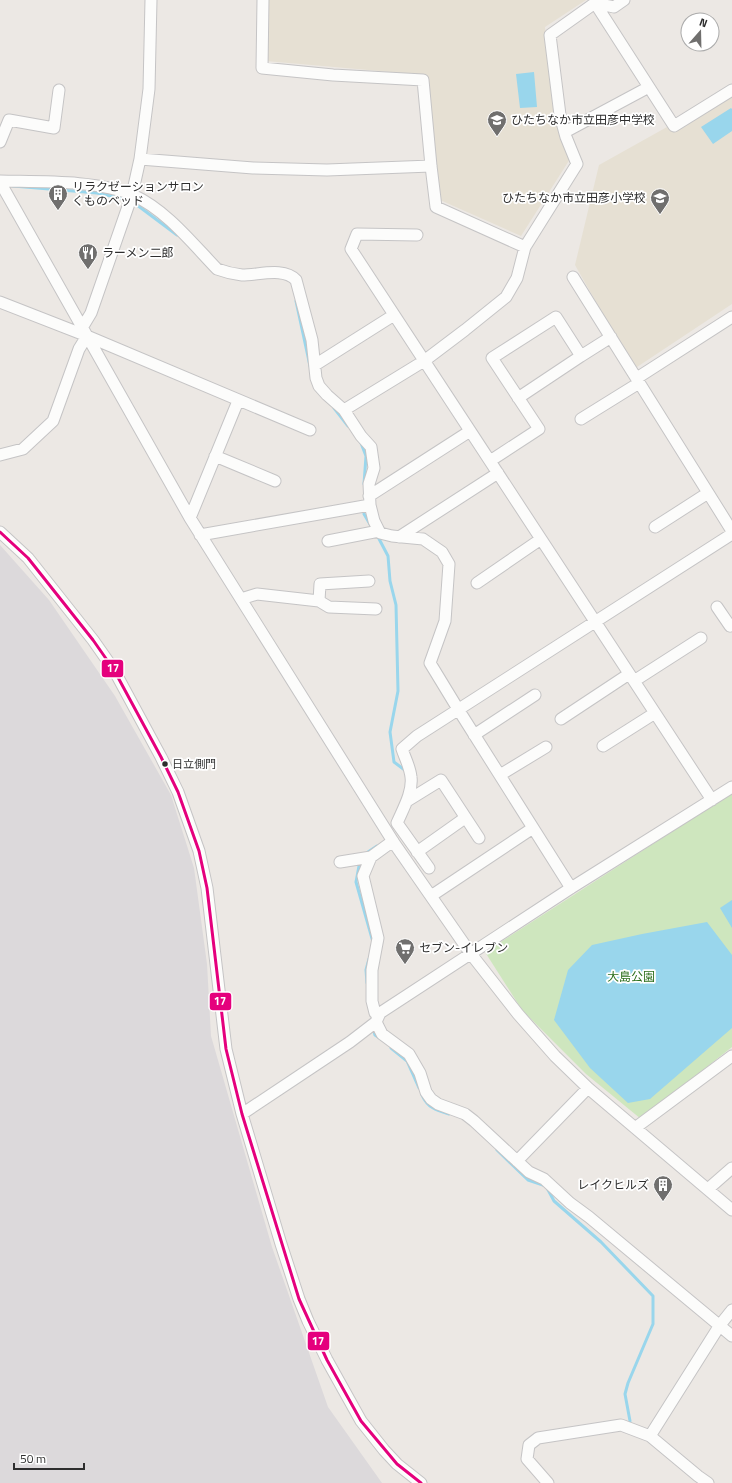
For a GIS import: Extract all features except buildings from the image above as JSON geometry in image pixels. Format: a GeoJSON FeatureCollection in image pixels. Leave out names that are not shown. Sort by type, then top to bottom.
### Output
{"type":"FeatureCollection","features":[{"type":"Feature","properties":{"kind":"street"},"geometry":{"type":"LineString","coordinates":[[0,455],[23,449],[53,420],[132,195],[140,159],[149,89],[151,0]]}},
{"type":"Feature","properties":{"kind":"street"},"geometry":{"type":"LineString","coordinates":[[263,0],[262,68],[333,75],[423,80],[430,166],[436,207],[525,247]]}},
{"type":"Feature","properties":{"kind":"street"},"geometry":{"type":"LineString","coordinates":[[344,410],[424,361],[506,297],[517,278],[525,247],[577,164],[560,115],[550,35],[595,3],[614,7],[624,0]]}},
{"type":"Feature","properties":{"kind":"street"},"geometry":{"type":"LineString","coordinates":[[595,3],[674,126],[732,90]]}},
{"type":"Feature","properties":{"kind":"street"},"geometry":{"type":"LineString","coordinates":[[565,132],[649,87]]}},
{"type":"Feature","properties":{"kind":"street"},"geometry":{"type":"LineString","coordinates":[[0,142],[9,120],[54,128],[59,90]]}},
{"type":"Feature","properties":{"kind":"street"},"geometry":{"type":"LineString","coordinates":[[140,159],[253,168],[327,170],[430,166]]}},
{"type":"Feature","properties":{"kind":"street"},"geometry":{"type":"LineString","coordinates":[[0,181],[73,184],[108,188],[132,195],[163,214],[217,269],[241,275],[280,273],[291,275],[296,280],[312,340],[316,378],[319,386],[326,395],[344,410],[371,447],[374,468],[369,484],[370,501],[374,522],[380,533],[399,537],[423,539],[442,552],[449,564],[445,621],[430,663],[571,888]]}},
{"type":"Feature","properties":{"kind":"street"},"geometry":{"type":"LineString","coordinates":[[0,181],[200,535],[393,841],[471,954],[518,1014],[555,1056],[588,1088],[732,1210]]}},
{"type":"Feature","properties":{"kind":"street"},"geometry":{"type":"LineString","coordinates":[[417,234],[357,234],[351,249],[712,800]]}},
{"type":"Feature","properties":{"kind":"street"},"geometry":{"type":"LineString","coordinates":[[573,277],[732,531]]}},
{"type":"Feature","properties":{"kind":"street"},"geometry":{"type":"LineString","coordinates":[[0,302],[84,332],[310,430]]}},
{"type":"Feature","properties":{"kind":"street"},"geometry":{"type":"LineString","coordinates":[[315,365],[394,315]]}},
{"type":"Feature","properties":{"kind":"street"},"geometry":{"type":"LineString","coordinates":[[581,419],[732,316]]}},
{"type":"Feature","properties":{"kind":"street"},"geometry":{"type":"LineString","coordinates":[[490,460],[539,429],[492,358],[556,317],[581,356]]}},
{"type":"Feature","properties":{"kind":"street"},"geometry":{"type":"LineString","coordinates":[[518,398],[611,337]]}},
{"type":"Feature","properties":{"kind":"street"},"geometry":{"type":"LineString","coordinates":[[190,518],[238,400]]}},
{"type":"Feature","properties":{"kind":"street"},"geometry":{"type":"LineString","coordinates":[[200,535],[370,501],[470,431]]}},
{"type":"Feature","properties":{"kind":"street"},"geometry":{"type":"LineString","coordinates":[[215,456],[275,481]]}},
{"type":"Feature","properties":{"kind":"street"},"geometry":{"type":"LineString","coordinates":[[399,537],[498,474]]}},
{"type":"Feature","properties":{"kind":"street"},"geometry":{"type":"LineString","coordinates":[[655,527],[708,493]]}},
{"type":"Feature","properties":{"kind":"street"},"geometry":{"type":"LineString","coordinates":[[328,541],[379,531]]}},
{"type":"Feature","properties":{"kind":"street"},"geometry":{"type":"LineString","coordinates":[[0,532],[28,558],[93,640],[114,670],[161,757],[178,792],[199,851],[207,888],[226,1049],[242,1114],[298,1295],[308,1321],[327,1360],[370,1434],[398,1464],[421,1483]]}},
{"type":"Feature","properties":{"kind":"street"},"geometry":{"type":"LineString","coordinates":[[429,868],[397,823],[407,801],[411,785],[411,777],[402,749],[417,736],[458,709],[732,534]]}},
{"type":"Feature","properties":{"kind":"street"},"geometry":{"type":"LineString","coordinates":[[477,583],[541,539]]}},
{"type":"Feature","properties":{"kind":"street"},"geometry":{"type":"LineString","coordinates":[[319,601],[320,584],[368,581]]}},
{"type":"Feature","properties":{"kind":"street"},"geometry":{"type":"LineString","coordinates":[[241,599],[257,594],[319,601],[329,607],[376,609]]}},
{"type":"Feature","properties":{"kind":"street"},"geometry":{"type":"LineString","coordinates":[[717,607],[730,626],[732,625]]}},
{"type":"Feature","properties":{"kind":"street"},"geometry":{"type":"LineString","coordinates":[[561,719],[701,638]]}},
{"type":"Feature","properties":{"kind":"street"},"geometry":{"type":"LineString","coordinates":[[474,735],[535,695]]}},
{"type":"Feature","properties":{"kind":"street"},"geometry":{"type":"LineString","coordinates":[[603,746],[655,713]]}},
{"type":"Feature","properties":{"kind":"street"},"geometry":{"type":"LineString","coordinates":[[500,775],[546,747]]}},
{"type":"Feature","properties":{"kind":"street"},"geometry":{"type":"LineString","coordinates":[[407,801],[440,780],[479,838]]}},
{"type":"Feature","properties":{"kind":"street"},"geometry":{"type":"LineString","coordinates":[[242,1114],[350,1042],[374,1022],[380,1013],[571,888],[732,787]]}},
{"type":"Feature","properties":{"kind":"street"},"geometry":{"type":"LineString","coordinates":[[417,852],[465,818]]}},
{"type":"Feature","properties":{"kind":"street"},"geometry":{"type":"LineString","coordinates":[[431,896],[533,828]]}},
{"type":"Feature","properties":{"kind":"street"},"geometry":{"type":"LineString","coordinates":[[340,862],[371,857],[393,841]]}},
{"type":"Feature","properties":{"kind":"street"},"geometry":{"type":"LineString","coordinates":[[371,857],[363,876],[378,938],[372,970],[372,1001],[375,1013],[374,1022],[382,1034],[409,1054],[420,1073],[426,1092],[431,1099],[438,1104],[464,1114],[474,1121],[529,1172],[544,1179],[732,1336]]}},
{"type":"Feature","properties":{"kind":"street"},"geometry":{"type":"LineString","coordinates":[[635,1128],[732,1056]]}},
{"type":"Feature","properties":{"kind":"street"},"geometry":{"type":"LineString","coordinates":[[517,1161],[588,1088]]}},
{"type":"Feature","properties":{"kind":"street"},"geometry":{"type":"LineString","coordinates":[[708,1189],[732,1168]]}},
{"type":"Feature","properties":{"kind":"street"},"geometry":{"type":"LineString","coordinates":[[650,1436],[720,1325],[732,1310]]}},
{"type":"Feature","properties":{"kind":"street"},"geometry":{"type":"LineString","coordinates":[[548,1483],[527,1459],[529,1445],[538,1438],[621,1425],[650,1436],[708,1483]]}},
{"type":"Feature","properties":{"kind":"shaded area","name":"ひたちなか市立田彦中学校"},"geometry":{"type":"Polygon","coordinates":[[[266,0],[586,0],[545,27],[554,115],[570,159],[521,236],[440,200],[425,75],[266,61],[266,0]]]}},
{"type":"Feature","properties":{"kind":"shaded area","name":"ひたちなか市立田彦小学校"},"geometry":{"type":"Polygon","coordinates":[[[732,97],[732,304],[634,369],[575,265],[599,165],[667,127],[682,128],[732,97]]]}},
{"type":"Feature","properties":{"kind":"shaded area"},"geometry":{"type":"Polygon","coordinates":[[[0,545],[49,600],[115,696],[171,795],[194,868],[207,964],[211,1036],[272,1247],[328,1407],[382,1483],[0,1483],[0,545]]]}},
{"type":"Feature","properties":{"kind":"green space","name":"大島公園"},"geometry":{"type":"Polygon","coordinates":[[[732,793],[732,1047],[641,1119],[586,1074],[522,1010],[485,952],[732,793]]]}},
{"type":"Feature","properties":{"kind":"water"},"geometry":{"type":"Polygon","coordinates":[[[534,72],[537,107],[520,108],[516,74],[534,72]]]}},
{"type":"Feature","properties":{"kind":"water"},"geometry":{"type":"Polygon","coordinates":[[[731,108],[732,131],[713,144],[701,127],[731,108]]]}},
{"type":"Feature","properties":{"kind":"water"},"geometry":{"type":"Polygon","coordinates":[[[732,900],[732,928],[720,908],[732,900]]]}},
{"type":"Feature","properties":{"kind":"water"},"geometry":{"type":"Polygon","coordinates":[[[707,922],[732,955],[732,1028],[650,1099],[628,1103],[590,1068],[554,1020],[568,970],[592,945],[707,922]]]}},
{"type":"Feature","properties":{"kind":"waterway"},"geometry":{"type":"LineString","coordinates":[[13,186],[97,193],[125,199]]}},
{"type":"Feature","properties":{"kind":"waterway"},"geometry":{"type":"LineString","coordinates":[[137,205],[177,235]]}},
{"type":"Feature","properties":{"kind":"waterway"},"geometry":{"type":"LineString","coordinates":[[296,301],[310,366]]}},
{"type":"Feature","properties":{"kind":"waterway"},"geometry":{"type":"LineString","coordinates":[[334,408],[348,426]]}},
{"type":"Feature","properties":{"kind":"waterway"},"geometry":{"type":"LineString","coordinates":[[361,443],[366,456],[364,484]]}},
{"type":"Feature","properties":{"kind":"waterway"},"geometry":{"type":"LineString","coordinates":[[364,514],[371,526]]}},
{"type":"Feature","properties":{"kind":"waterway"},"geometry":{"type":"LineString","coordinates":[[377,535],[388,556],[390,581],[396,605],[398,691],[390,732],[394,762],[406,771]]}},
{"type":"Feature","properties":{"kind":"waterway"},"geometry":{"type":"LineString","coordinates":[[366,855],[377,846]]}},
{"type":"Feature","properties":{"kind":"waterway"},"geometry":{"type":"LineString","coordinates":[[362,862],[359,866],[356,882],[373,942]]}},
{"type":"Feature","properties":{"kind":"waterway"},"geometry":{"type":"LineString","coordinates":[[367,983],[366,970],[369,959]]}},
{"type":"Feature","properties":{"kind":"waterway"},"geometry":{"type":"LineString","coordinates":[[373,1028],[375,1035],[381,1039]]}},
{"type":"Feature","properties":{"kind":"waterway"},"geometry":{"type":"LineString","coordinates":[[391,1048],[407,1061],[419,1088]]}},
{"type":"Feature","properties":{"kind":"waterway"},"geometry":{"type":"LineString","coordinates":[[422,1095],[430,1106],[449,1114]]}},
{"type":"Feature","properties":{"kind":"waterway"},"geometry":{"type":"LineString","coordinates":[[497,1150],[528,1180],[546,1186],[554,1201],[601,1242],[653,1296],[653,1324],[628,1383],[625,1394],[630,1421]]}},
{"type":"Feature","properties":{"kind":"transit line","name":"17"},"geometry":{"type":"LineString","coordinates":[[0,532],[28,558],[93,640],[114,670],[161,757],[178,792],[199,851],[207,888],[226,1049],[242,1114],[299,1299],[327,1360],[361,1421],[397,1464],[421,1483]]}},
{"type":"Feature","properties":{"kind":"place","name":"ひたちなか市立田彦中学校"},"geometry":{"type":"Point","coordinates":[497,137]}},
{"type":"Feature","properties":{"kind":"place","name":"リラクゼーションサロン くものベッド"},"geometry":{"type":"Point","coordinates":[58,211]}},
{"type":"Feature","properties":{"kind":"place","name":"ひたちなか市立田彦小学校"},"geometry":{"type":"Point","coordinates":[660,215]}},
{"type":"Feature","properties":{"kind":"place","name":"ラーメン二郎"},"geometry":{"type":"Point","coordinates":[88,270]}},
{"type":"Feature","properties":{"kind":"place","name":"日立側門"},"geometry":{"type":"Point","coordinates":[165,764]}},
{"type":"Feature","properties":{"kind":"place","name":"セブン-イレブン"},"geometry":{"type":"Point","coordinates":[405,965]}},
{"type":"Feature","properties":{"kind":"place","name":"レイクヒルズ"},"geometry":{"type":"Point","coordinates":[663,1202]}}]}
